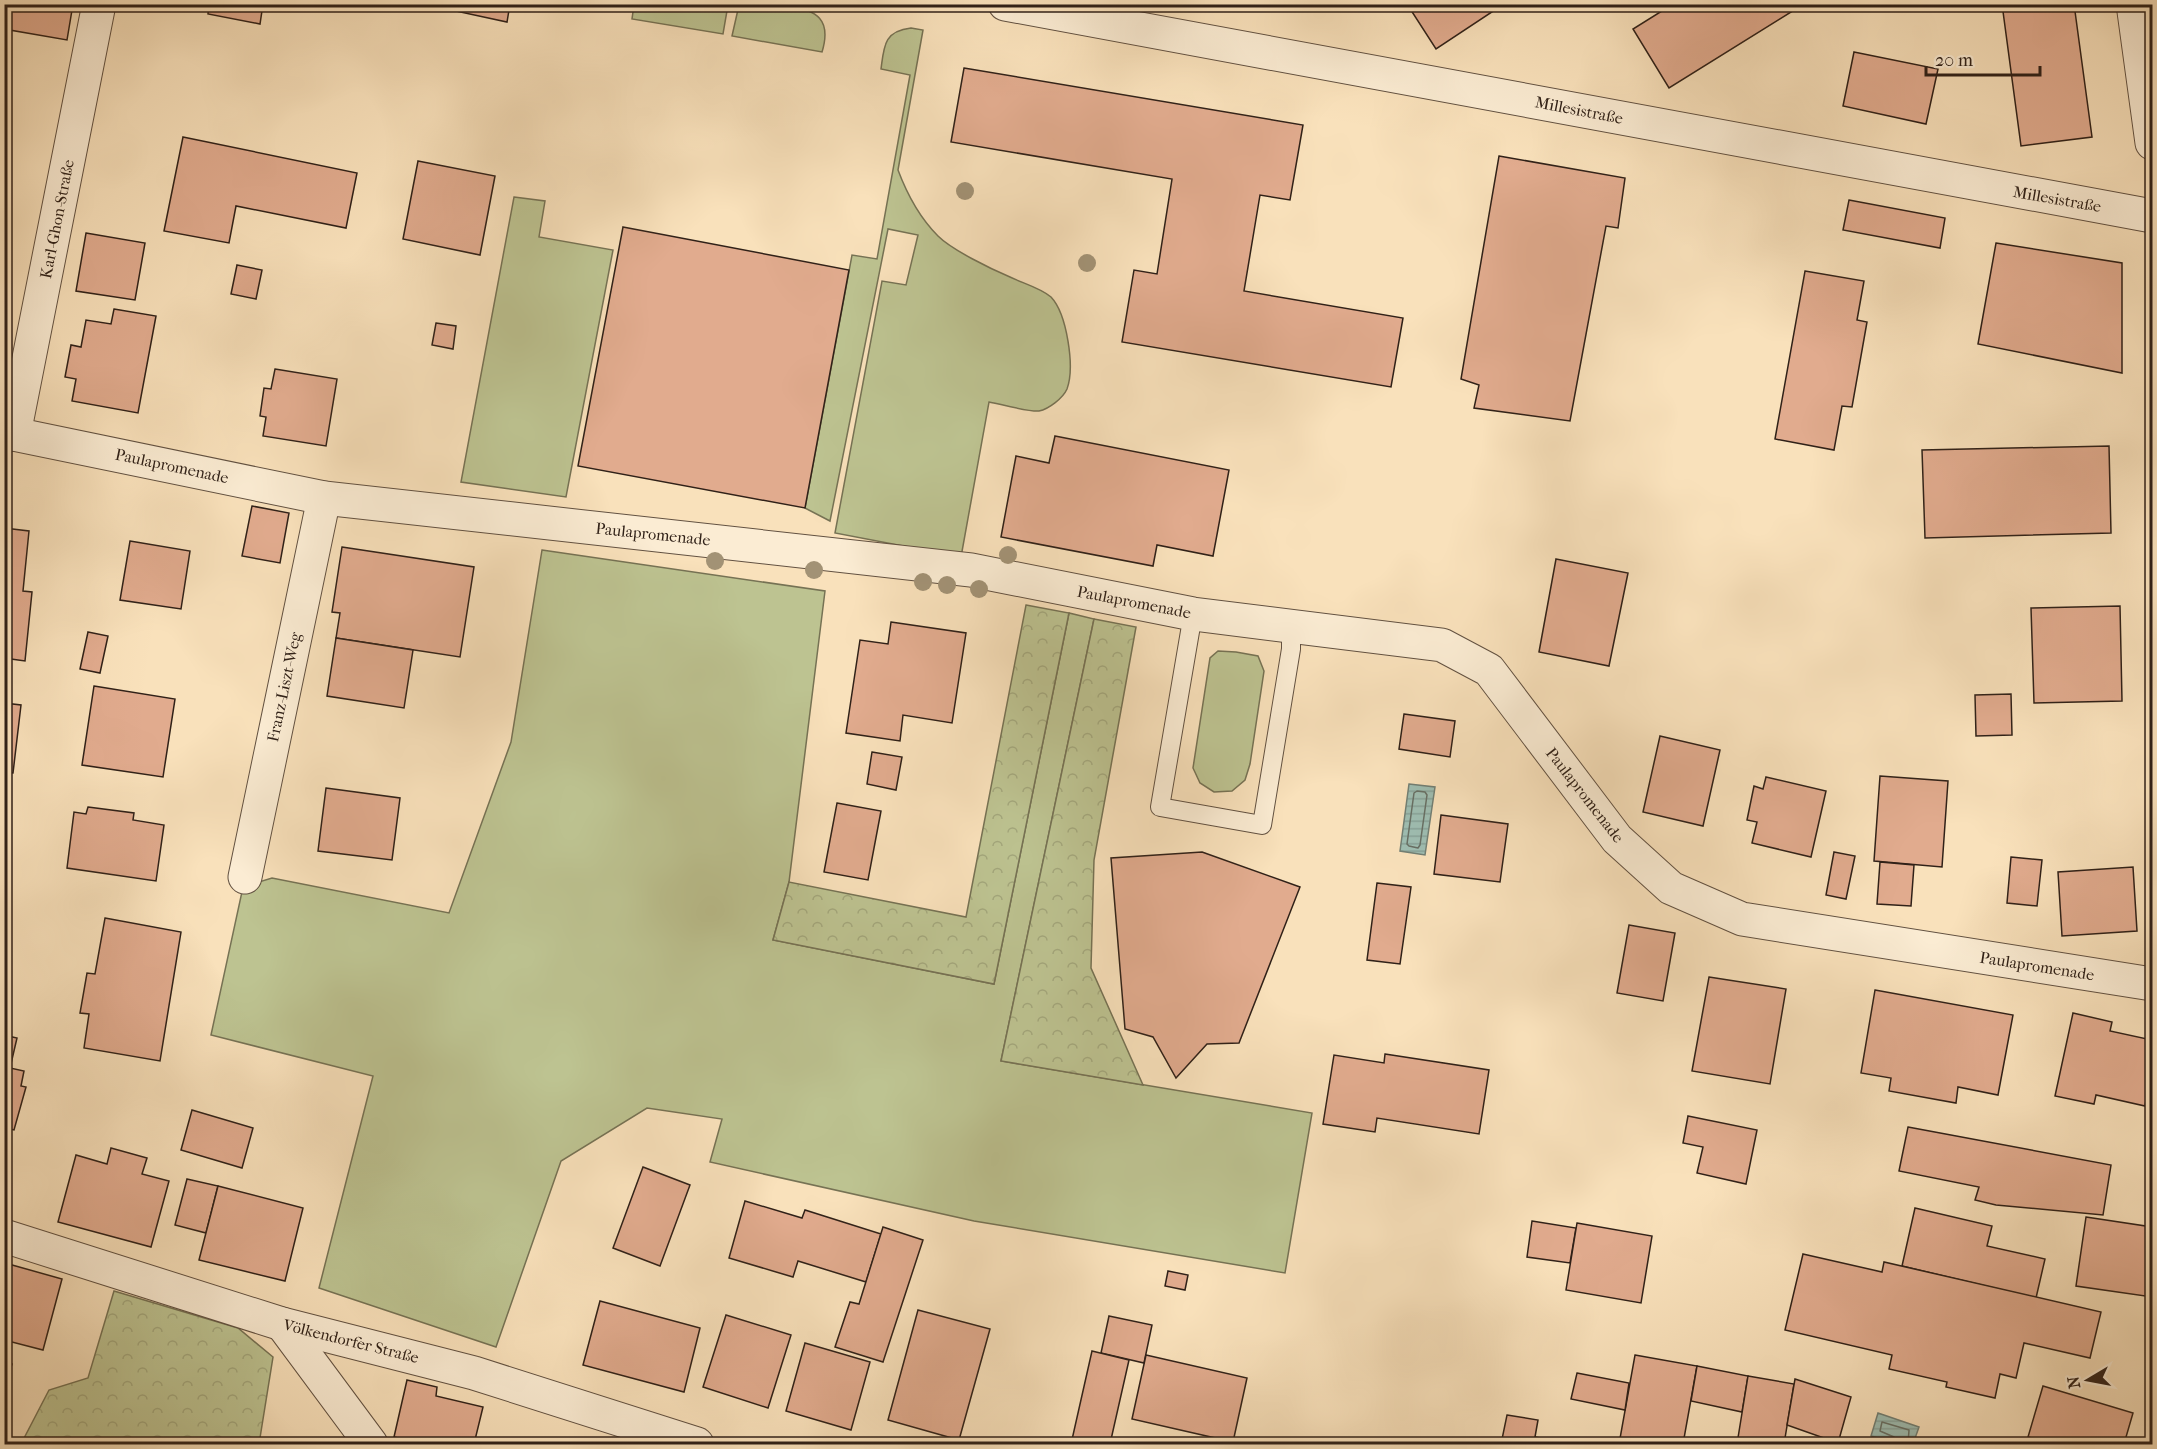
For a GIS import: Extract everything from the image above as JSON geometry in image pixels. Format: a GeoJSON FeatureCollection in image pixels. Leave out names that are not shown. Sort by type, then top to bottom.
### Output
{"type":"FeatureCollection","features":[{"type":"Feature","properties":{"kind":"street","name":"Karl-Ghon-Straße"},"geometry":{"type":"LineString","coordinates":[[9,433],[99,4]]}},
{"type":"Feature","properties":{"kind":"street","name":"Millesistraße"},"geometry":{"type":"LineString","coordinates":[[1005,4],[2152,216]]}},
{"type":"Feature","properties":{"kind":"street"},"geometry":{"type":"LineString","coordinates":[[2133,4],[2152,143]]}},
{"type":"Feature","properties":{"kind":"street","name":"Paulapromenade"},"geometry":{"type":"LineString","coordinates":[[9,433],[324,498],[971,570],[1193,614],[1442,645],[1489,670],[1617,839],[1671,888],[1742,919],[2152,984]]}},
{"type":"Feature","properties":{"kind":"street","name":"Franz-Liszt-Weg"},"geometry":{"type":"LineString","coordinates":[[245,877],[324,498]]}},
{"type":"Feature","properties":{"kind":"street","name":"Völkendorfer Straße"},"geometry":{"type":"LineString","coordinates":[[4,1236],[282,1324],[474,1373],[697,1444]]}},
{"type":"Feature","properties":{"kind":"street"},"geometry":{"type":"LineString","coordinates":[[282,1324],[371,1444]]}},
{"type":"Feature","properties":{"kind":"lane"},"geometry":{"type":"LineString","coordinates":[[1193,614],[1160,807],[1262,825],[1291,649],[1291,626]]}},
{"type":"Feature","properties":{"kind":"green space"},"geometry":{"type":"Polygon","coordinates":[[[634,4],[728,5],[723,34],[632,19],[634,4]]]}},
{"type":"Feature","properties":{"kind":"green space"},"geometry":{"type":"Polygon","coordinates":[[[787,4],[807,10],[819,18],[825,32],[822,52],[732,36],[739,5],[787,4]]]}},
{"type":"Feature","properties":{"kind":"green space"},"geometry":{"type":"Polygon","coordinates":[[[911,28],[923,30],[898,170],[906,188],[925,221],[944,241],[983,264],[1037,288],[1051,297],[1061,315],[1070,355],[1067,389],[1047,408],[1034,411],[989,402],[961,557],[835,533],[882,281],[906,285],[918,235],[888,229],[830,521],[805,508],[852,255],[877,259],[910,75],[881,69],[883,53],[890,36],[895,32],[911,28]]]}},
{"type":"Feature","properties":{"kind":"green space"},"geometry":{"type":"Polygon","coordinates":[[[514,197],[545,201],[539,237],[613,250],[566,497],[461,482],[514,197]]]}},
{"type":"Feature","properties":{"kind":"green space"},"geometry":{"type":"Polygon","coordinates":[[[542,550],[825,591],[789,882],[773,940],[994,984],[1069,613],[1094,619],[1001,1061],[1312,1113],[1285,1273],[974,1221],[710,1162],[722,1119],[647,1108],[561,1161],[496,1347],[319,1288],[373,1076],[211,1035],[243,887],[272,878],[449,913],[511,742],[542,550]]]}},
{"type":"Feature","properties":{"kind":"green space"},"geometry":{"type":"Polygon","coordinates":[[[1026,605],[1069,613],[994,984],[773,940],[789,882],[966,917],[1026,605]]]}},
{"type":"Feature","properties":{"kind":"green space"},"geometry":{"type":"Polygon","coordinates":[[[1094,619],[1136,627],[1094,860],[1091,968],[1143,1085],[1001,1061],[1094,619]]]}},
{"type":"Feature","properties":{"kind":"green space"},"geometry":{"type":"Polygon","coordinates":[[[1218,651],[1258,656],[1264,671],[1250,764],[1245,780],[1232,791],[1214,792],[1200,783],[1193,768],[1210,658],[1218,651]]]}},
{"type":"Feature","properties":{"kind":"green space"},"geometry":{"type":"Polygon","coordinates":[[[114,1291],[238,1328],[273,1357],[259,1444],[21,1444],[49,1390],[88,1378],[114,1291]]]}},
{"type":"Feature","properties":{"kind":"water"},"geometry":{"type":"Polygon","coordinates":[[[1409,784],[1435,787],[1425,855],[1400,851],[1409,784]]]}},
{"type":"Feature","properties":{"kind":"water"},"geometry":{"type":"Polygon","coordinates":[[[1878,1413],[1919,1427],[1913,1444],[1899,1444],[1871,1436],[1878,1413]]]}},
{"type":"Feature","properties":{"kind":"building"},"geometry":{"type":"Polygon","coordinates":[[[4,4],[73,4],[67,40],[4,29],[4,4]]]}},
{"type":"Feature","properties":{"kind":"building"},"geometry":{"type":"Polygon","coordinates":[[[209,4],[263,4],[260,24],[208,14],[209,4]]]}},
{"type":"Feature","properties":{"kind":"building"},"geometry":{"type":"Polygon","coordinates":[[[452,4],[510,4],[507,22],[451,10],[452,4]]]}},
{"type":"Feature","properties":{"kind":"building"},"geometry":{"type":"Polygon","coordinates":[[[1407,4],[1504,4],[1436,49],[1407,4]]]}},
{"type":"Feature","properties":{"kind":"building"},"geometry":{"type":"Polygon","coordinates":[[[1673,4],[1804,4],[1669,88],[1633,29],[1673,4]]]}},
{"type":"Feature","properties":{"kind":"building"},"geometry":{"type":"Polygon","coordinates":[[[2002,4],[2074,4],[2092,137],[2021,146],[2002,4]]]}},
{"type":"Feature","properties":{"kind":"building"},"geometry":{"type":"Polygon","coordinates":[[[1854,52],[1938,69],[1926,124],[1843,106],[1854,52]]]}},
{"type":"Feature","properties":{"kind":"building"},"geometry":{"type":"Polygon","coordinates":[[[964,68],[1303,125],[1290,200],[1260,195],[1244,291],[1403,318],[1391,387],[1122,342],[1134,270],[1157,274],[1172,179],[951,142],[964,68]]]}},
{"type":"Feature","properties":{"kind":"building"},"geometry":{"type":"Polygon","coordinates":[[[183,137],[357,173],[346,228],[236,206],[229,243],[164,231],[183,137]]]}},
{"type":"Feature","properties":{"kind":"building"},"geometry":{"type":"Polygon","coordinates":[[[1499,156],[1625,178],[1618,228],[1606,226],[1570,421],[1474,408],[1479,385],[1461,379],[1499,156]]]}},
{"type":"Feature","properties":{"kind":"building"},"geometry":{"type":"Polygon","coordinates":[[[418,161],[495,176],[480,255],[403,239],[418,161]]]}},
{"type":"Feature","properties":{"kind":"building"},"geometry":{"type":"Polygon","coordinates":[[[1849,200],[1945,218],[1940,248],[1843,230],[1849,200]]]}},
{"type":"Feature","properties":{"kind":"building"},"geometry":{"type":"Polygon","coordinates":[[[623,227],[849,270],[805,508],[578,466],[623,227]]]}},
{"type":"Feature","properties":{"kind":"building"},"geometry":{"type":"Polygon","coordinates":[[[86,233],[145,243],[135,300],[76,291],[86,233]]]}},
{"type":"Feature","properties":{"kind":"building"},"geometry":{"type":"Polygon","coordinates":[[[1996,243],[2122,263],[2122,373],[1978,344],[1996,243]]]}},
{"type":"Feature","properties":{"kind":"building"},"geometry":{"type":"Polygon","coordinates":[[[237,265],[262,270],[256,299],[231,294],[237,265]]]}},
{"type":"Feature","properties":{"kind":"building"},"geometry":{"type":"Polygon","coordinates":[[[1805,271],[1864,281],[1857,320],[1867,322],[1852,407],[1842,406],[1834,450],[1775,439],[1805,271]]]}},
{"type":"Feature","properties":{"kind":"building"},"geometry":{"type":"Polygon","coordinates":[[[114,309],[156,316],[138,413],[72,401],[76,379],[65,377],[71,345],[81,347],[86,320],[111,324],[114,309]]]}},
{"type":"Feature","properties":{"kind":"building"},"geometry":{"type":"Polygon","coordinates":[[[436,323],[456,326],[453,349],[432,345],[436,323]]]}},
{"type":"Feature","properties":{"kind":"building"},"geometry":{"type":"Polygon","coordinates":[[[275,369],[337,379],[326,446],[263,436],[266,417],[260,416],[264,388],[271,389],[275,369]]]}},
{"type":"Feature","properties":{"kind":"building"},"geometry":{"type":"Polygon","coordinates":[[[1055,436],[1229,470],[1213,556],[1157,545],[1153,566],[1001,537],[1016,456],[1049,463],[1055,436]]]}},
{"type":"Feature","properties":{"kind":"building"},"geometry":{"type":"Polygon","coordinates":[[[2109,446],[2111,533],[1925,538],[1922,450],[2109,446]]]}},
{"type":"Feature","properties":{"kind":"building"},"geometry":{"type":"Polygon","coordinates":[[[252,506],[289,513],[280,563],[242,556],[252,506]]]}},
{"type":"Feature","properties":{"kind":"building"},"geometry":{"type":"Polygon","coordinates":[[[4,528],[29,531],[23,591],[32,592],[25,661],[4,658],[4,528]]]}},
{"type":"Feature","properties":{"kind":"building"},"geometry":{"type":"Polygon","coordinates":[[[130,541],[190,551],[181,609],[120,600],[130,541]]]}},
{"type":"Feature","properties":{"kind":"building"},"geometry":{"type":"Polygon","coordinates":[[[342,547],[474,567],[460,657],[336,638],[340,613],[332,612],[342,547]]]}},
{"type":"Feature","properties":{"kind":"building"},"geometry":{"type":"Polygon","coordinates":[[[1556,559],[1628,573],[1609,666],[1539,652],[1556,559]]]}},
{"type":"Feature","properties":{"kind":"building"},"geometry":{"type":"Polygon","coordinates":[[[2120,606],[2122,701],[2034,703],[2031,608],[2120,606]]]}},
{"type":"Feature","properties":{"kind":"building"},"geometry":{"type":"Polygon","coordinates":[[[891,622],[966,633],[952,723],[903,715],[900,741],[846,733],[860,640],[888,644],[891,622]]]}},
{"type":"Feature","properties":{"kind":"building"},"geometry":{"type":"Polygon","coordinates":[[[88,632],[108,636],[100,673],[80,669],[88,632]]]}},
{"type":"Feature","properties":{"kind":"building"},"geometry":{"type":"Polygon","coordinates":[[[336,638],[413,650],[404,708],[327,696],[336,638]]]}},
{"type":"Feature","properties":{"kind":"building"},"geometry":{"type":"Polygon","coordinates":[[[4,658],[9,659],[4,695],[4,658]]]}},
{"type":"Feature","properties":{"kind":"building"},"geometry":{"type":"Polygon","coordinates":[[[94,686],[175,699],[163,777],[82,765],[94,686]]]}},
{"type":"Feature","properties":{"kind":"building"},"geometry":{"type":"Polygon","coordinates":[[[2011,694],[2012,735],[1976,736],[1975,695],[2011,694]]]}},
{"type":"Feature","properties":{"kind":"building"},"geometry":{"type":"Polygon","coordinates":[[[4,703],[21,705],[13,773],[4,772],[4,703]]]}},
{"type":"Feature","properties":{"kind":"building"},"geometry":{"type":"Polygon","coordinates":[[[1404,714],[1455,721],[1450,757],[1399,749],[1404,714]]]}},
{"type":"Feature","properties":{"kind":"building"},"geometry":{"type":"Polygon","coordinates":[[[1660,736],[1720,750],[1703,826],[1643,812],[1660,736]]]}},
{"type":"Feature","properties":{"kind":"building"},"geometry":{"type":"Polygon","coordinates":[[[872,752],[902,757],[896,790],[867,784],[872,752]]]}},
{"type":"Feature","properties":{"kind":"building"},"geometry":{"type":"Polygon","coordinates":[[[1880,776],[1948,781],[1942,867],[1874,861],[1880,776]]]}},
{"type":"Feature","properties":{"kind":"building"},"geometry":{"type":"Polygon","coordinates":[[[1766,777],[1826,791],[1811,857],[1752,843],[1757,822],[1747,820],[1754,786],[1763,789],[1766,777]]]}},
{"type":"Feature","properties":{"kind":"building"},"geometry":{"type":"Polygon","coordinates":[[[326,788],[400,798],[392,860],[318,851],[326,788]]]}},
{"type":"Feature","properties":{"kind":"building"},"geometry":{"type":"Polygon","coordinates":[[[837,803],[881,811],[868,880],[824,872],[837,803]]]}},
{"type":"Feature","properties":{"kind":"building"},"geometry":{"type":"Polygon","coordinates":[[[88,807],[134,813],[133,820],[164,825],[156,881],[67,868],[74,812],[86,814],[88,807]]]}},
{"type":"Feature","properties":{"kind":"building"},"geometry":{"type":"Polygon","coordinates":[[[1441,815],[1508,824],[1500,882],[1434,874],[1441,815]]]}},
{"type":"Feature","properties":{"kind":"building"},"geometry":{"type":"Polygon","coordinates":[[[1202,852],[1300,887],[1239,1043],[1207,1044],[1176,1078],[1153,1037],[1125,1029],[1111,858],[1202,852]]]}},
{"type":"Feature","properties":{"kind":"building"},"geometry":{"type":"Polygon","coordinates":[[[1834,852],[1855,856],[1846,899],[1826,895],[1834,852]]]}},
{"type":"Feature","properties":{"kind":"building"},"geometry":{"type":"Polygon","coordinates":[[[2011,857],[2042,860],[2037,906],[2007,903],[2011,857]]]}},
{"type":"Feature","properties":{"kind":"building"},"geometry":{"type":"Polygon","coordinates":[[[1880,862],[1914,865],[1911,906],[1877,904],[1880,862]]]}},
{"type":"Feature","properties":{"kind":"building"},"geometry":{"type":"Polygon","coordinates":[[[2133,867],[2137,931],[2062,936],[2058,872],[2133,867]]]}},
{"type":"Feature","properties":{"kind":"building"},"geometry":{"type":"Polygon","coordinates":[[[1377,883],[1411,887],[1400,964],[1367,960],[1377,883]]]}},
{"type":"Feature","properties":{"kind":"building"},"geometry":{"type":"Polygon","coordinates":[[[105,918],[181,932],[160,1061],[84,1048],[89,1014],[80,1013],[87,973],[95,974],[105,918]]]}},
{"type":"Feature","properties":{"kind":"building"},"geometry":{"type":"Polygon","coordinates":[[[1629,925],[1675,933],[1663,1001],[1617,993],[1629,925]]]}},
{"type":"Feature","properties":{"kind":"building"},"geometry":{"type":"Polygon","coordinates":[[[1709,977],[1786,989],[1770,1084],[1692,1071],[1709,977]]]}},
{"type":"Feature","properties":{"kind":"building"},"geometry":{"type":"Polygon","coordinates":[[[1875,990],[2013,1015],[1998,1095],[1958,1087],[1956,1103],[1889,1091],[1891,1078],[1861,1073],[1875,990]]]}},
{"type":"Feature","properties":{"kind":"building"},"geometry":{"type":"Polygon","coordinates":[[[2073,1013],[2112,1022],[2110,1031],[2152,1040],[2152,1070],[2145,1106],[2096,1095],[2094,1104],[2055,1096],[2073,1013]]]}},
{"type":"Feature","properties":{"kind":"building"},"geometry":{"type":"Polygon","coordinates":[[[4,1035],[17,1038],[10,1068],[24,1071],[21,1086],[26,1087],[14,1130],[4,1128],[4,1035]]]}},
{"type":"Feature","properties":{"kind":"building"},"geometry":{"type":"Polygon","coordinates":[[[1385,1054],[1489,1070],[1479,1134],[1377,1118],[1375,1132],[1323,1124],[1334,1055],[1384,1063],[1385,1054]]]}},
{"type":"Feature","properties":{"kind":"building"},"geometry":{"type":"Polygon","coordinates":[[[192,1110],[253,1128],[242,1168],[181,1150],[192,1110]]]}},
{"type":"Feature","properties":{"kind":"building"},"geometry":{"type":"Polygon","coordinates":[[[1688,1116],[1757,1130],[1746,1184],[1697,1173],[1703,1147],[1683,1143],[1688,1116]]]}},
{"type":"Feature","properties":{"kind":"building"},"geometry":{"type":"Polygon","coordinates":[[[1908,1127],[2111,1165],[2103,1215],[1996,1205],[1975,1200],[1979,1187],[1899,1171],[1908,1127]]]}},
{"type":"Feature","properties":{"kind":"building"},"geometry":{"type":"Polygon","coordinates":[[[111,1148],[147,1158],[142,1174],[169,1181],[151,1247],[58,1222],[76,1155],[107,1164],[111,1148]]]}},
{"type":"Feature","properties":{"kind":"building"},"geometry":{"type":"Polygon","coordinates":[[[643,1167],[690,1185],[660,1266],[613,1248],[643,1167]]]}},
{"type":"Feature","properties":{"kind":"building"},"geometry":{"type":"Polygon","coordinates":[[[187,1179],[218,1186],[206,1233],[175,1225],[187,1179]]]}},
{"type":"Feature","properties":{"kind":"building"},"geometry":{"type":"Polygon","coordinates":[[[218,1186],[303,1208],[285,1281],[199,1260],[218,1186]]]}},
{"type":"Feature","properties":{"kind":"building"},"geometry":{"type":"Polygon","coordinates":[[[745,1201],[802,1218],[805,1210],[881,1234],[866,1282],[798,1261],[793,1277],[729,1258],[745,1201]]]}},
{"type":"Feature","properties":{"kind":"building"},"geometry":{"type":"Polygon","coordinates":[[[1915,1208],[1992,1226],[1987,1246],[2045,1259],[2036,1298],[1902,1266],[1915,1208]]]}},
{"type":"Feature","properties":{"kind":"building"},"geometry":{"type":"Polygon","coordinates":[[[2086,1217],[2152,1227],[2152,1297],[2076,1286],[2086,1217]]]}},
{"type":"Feature","properties":{"kind":"building"},"geometry":{"type":"Polygon","coordinates":[[[1532,1221],[1576,1228],[1570,1263],[1527,1257],[1532,1221]]]}},
{"type":"Feature","properties":{"kind":"building"},"geometry":{"type":"Polygon","coordinates":[[[1577,1223],[1652,1236],[1641,1303],[1566,1290],[1577,1223]]]}},
{"type":"Feature","properties":{"kind":"building"},"geometry":{"type":"Polygon","coordinates":[[[883,1227],[923,1240],[883,1362],[835,1347],[850,1302],[859,1304],[883,1227]]]}},
{"type":"Feature","properties":{"kind":"building"},"geometry":{"type":"Polygon","coordinates":[[[1803,1254],[1882,1272],[1884,1262],[2101,1312],[2090,1358],[2024,1343],[2016,1378],[2000,1374],[1995,1398],[1946,1387],[1947,1382],[1889,1369],[1892,1355],[1785,1330],[1803,1254]]]}},
{"type":"Feature","properties":{"kind":"building"},"geometry":{"type":"Polygon","coordinates":[[[5,1263],[62,1279],[43,1350],[4,1340],[5,1263]]]}},
{"type":"Feature","properties":{"kind":"building"},"geometry":{"type":"Polygon","coordinates":[[[1168,1271],[1188,1275],[1185,1290],[1165,1286],[1168,1271]]]}},
{"type":"Feature","properties":{"kind":"building"},"geometry":{"type":"Polygon","coordinates":[[[600,1301],[700,1328],[684,1392],[583,1365],[600,1301]]]}},
{"type":"Feature","properties":{"kind":"building"},"geometry":{"type":"Polygon","coordinates":[[[918,1310],[990,1329],[959,1440],[888,1420],[918,1310]]]}},
{"type":"Feature","properties":{"kind":"building"},"geometry":{"type":"Polygon","coordinates":[[[726,1315],[791,1335],[768,1408],[703,1387],[726,1315]]]}},
{"type":"Feature","properties":{"kind":"building"},"geometry":{"type":"Polygon","coordinates":[[[1109,1316],[1152,1325],[1144,1363],[1101,1353],[1109,1316]]]}},
{"type":"Feature","properties":{"kind":"building"},"geometry":{"type":"Polygon","coordinates":[[[805,1343],[870,1362],[851,1430],[786,1411],[805,1343]]]}},
{"type":"Feature","properties":{"kind":"building"},"geometry":{"type":"Polygon","coordinates":[[[1092,1351],[1129,1360],[1110,1444],[1071,1444],[1092,1351]]]}},
{"type":"Feature","properties":{"kind":"building"},"geometry":{"type":"Polygon","coordinates":[[[1146,1355],[1247,1378],[1233,1442],[1132,1419],[1146,1355]]]}},
{"type":"Feature","properties":{"kind":"building"},"geometry":{"type":"Polygon","coordinates":[[[1635,1355],[1697,1366],[1683,1444],[1619,1444],[1635,1355]]]}},
{"type":"Feature","properties":{"kind":"building"},"geometry":{"type":"Polygon","coordinates":[[[4,1362],[12,1364],[4,1390],[4,1362]]]}},
{"type":"Feature","properties":{"kind":"building"},"geometry":{"type":"Polygon","coordinates":[[[1697,1366],[1748,1376],[1742,1412],[1691,1401],[1697,1366]]]}},
{"type":"Feature","properties":{"kind":"building"},"geometry":{"type":"Polygon","coordinates":[[[1577,1373],[1629,1383],[1625,1410],[1571,1399],[1577,1373]]]}},
{"type":"Feature","properties":{"kind":"building"},"geometry":{"type":"Polygon","coordinates":[[[1748,1376],[1794,1384],[1784,1444],[1737,1444],[1748,1376]]]}},
{"type":"Feature","properties":{"kind":"building"},"geometry":{"type":"Polygon","coordinates":[[[1795,1379],[1851,1397],[1838,1443],[1787,1425],[1795,1379]]]}},
{"type":"Feature","properties":{"kind":"building"},"geometry":{"type":"Polygon","coordinates":[[[407,1380],[437,1387],[436,1396],[483,1407],[474,1444],[410,1444],[411,1441],[394,1437],[407,1380]]]}},
{"type":"Feature","properties":{"kind":"building"},"geometry":{"type":"Polygon","coordinates":[[[2043,1386],[2133,1413],[2124,1444],[2049,1444],[2028,1437],[2043,1386]]]}},
{"type":"Feature","properties":{"kind":"building"},"geometry":{"type":"Polygon","coordinates":[[[1507,1415],[1538,1420],[1535,1437],[1572,1444],[1501,1444],[1507,1415]]]}},
{"type":"Feature","properties":{"kind":"building"},"geometry":{"type":"Polygon","coordinates":[[[1696,1439],[1730,1444],[1695,1444],[1696,1439]]]}}]}
